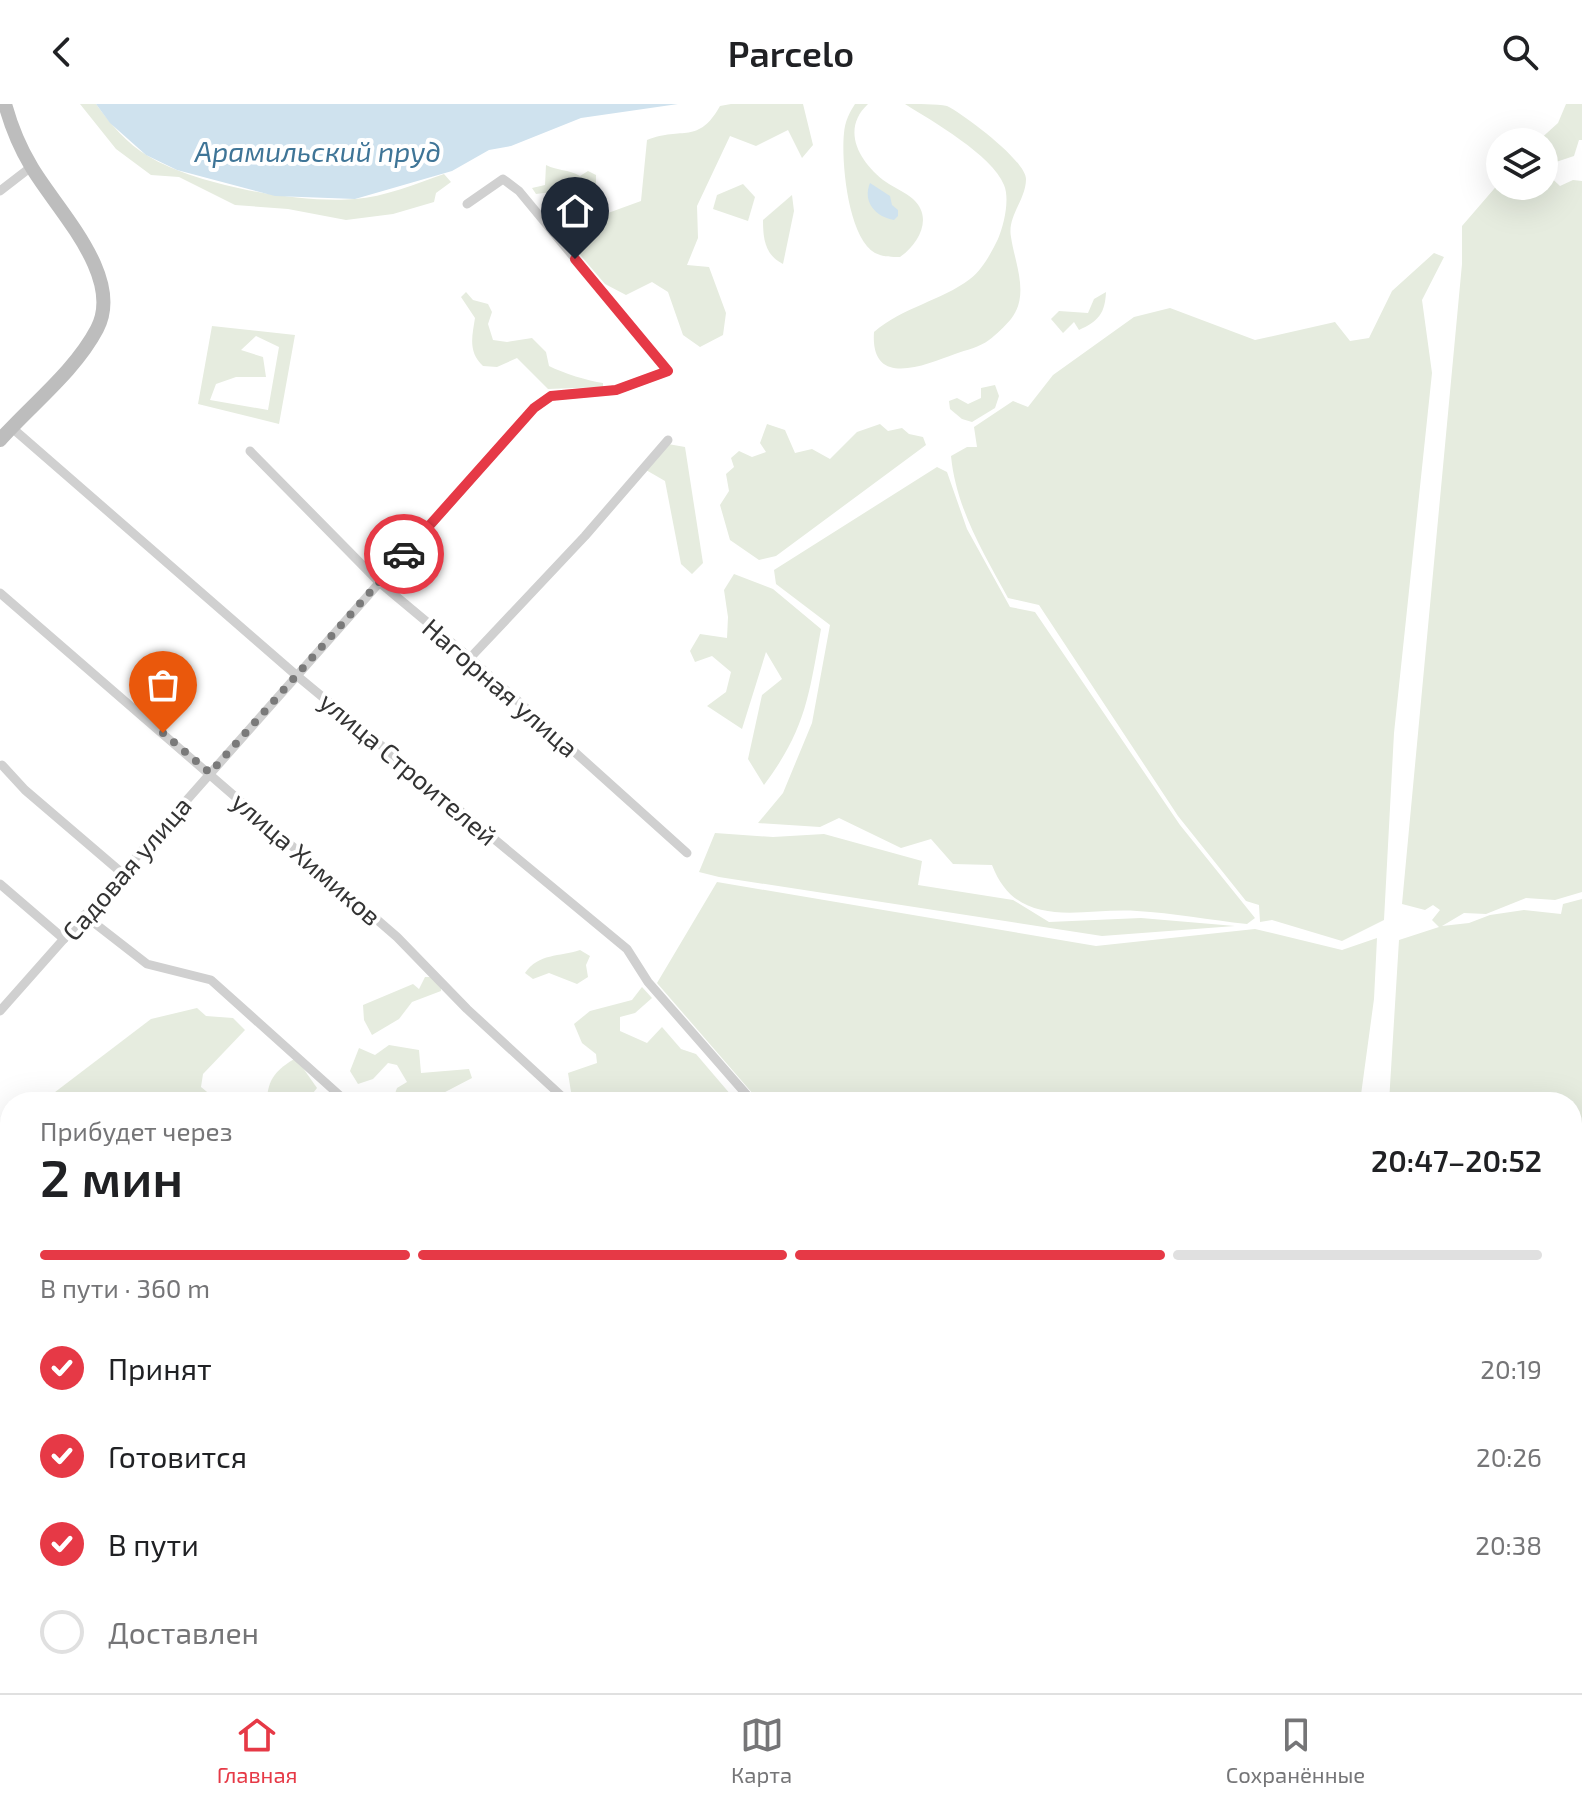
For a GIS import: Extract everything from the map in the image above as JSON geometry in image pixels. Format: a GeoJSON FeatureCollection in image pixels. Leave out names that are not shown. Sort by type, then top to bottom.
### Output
{"type":"FeatureCollection","features":[{"type":"Feature","properties":{"kind":"main road"},"geometry":{"type":"LineString","coordinates":[[0,440],[72,362],[97,329],[102,315],[102,283],[86,246],[31,167],[13,132],[5,104]]}},
{"type":"Feature","properties":{"kind":"street"},"geometry":{"type":"LineString","coordinates":[[0,191],[31,167]]}},
{"type":"Feature","properties":{"kind":"street","name":"Садовая улица"},"geometry":{"type":"LineString","coordinates":[[0,1011],[534,408],[551,396],[616,390],[668,371],[519,191],[503,179],[467,204]]}},
{"type":"Feature","properties":{"kind":"street","name":"улица Строителей"},"geometry":{"type":"LineString","coordinates":[[11,427],[296,675],[627,949],[648,982],[744,1092]]}},
{"type":"Feature","properties":{"kind":"street"},"geometry":{"type":"LineString","coordinates":[[470,658],[585,536],[668,440]]}},
{"type":"Feature","properties":{"kind":"street","name":"Нагорная улица"},"geometry":{"type":"LineString","coordinates":[[250,451],[379,582],[470,658],[687,853]]}},
{"type":"Feature","properties":{"kind":"street","name":"улица Химиков"},"geometry":{"type":"LineString","coordinates":[[0,593],[397,937],[467,1009],[557,1092]]}},
{"type":"Feature","properties":{"kind":"street"},"geometry":{"type":"LineString","coordinates":[[2,765],[25,790],[122,873]]}},
{"type":"Feature","properties":{"kind":"street"},"geometry":{"type":"LineString","coordinates":[[0,884],[64,939]]}},
{"type":"Feature","properties":{"kind":"street"},"geometry":{"type":"LineString","coordinates":[[84,915],[147,964],[211,980],[336,1092]]}},
{"type":"Feature","properties":{"kind":"shaded area"},"geometry":{"type":"Polygon","coordinates":[[[80,104],[96,104],[113,126],[148,156],[192,176],[248,190],[332,200],[389,193],[444,174],[451,182],[436,193],[434,202],[393,214],[346,220],[288,209],[235,205],[179,177],[151,175],[116,149],[80,104]]]}},
{"type":"Feature","properties":{"kind":"shaded area"},"geometry":{"type":"Polygon","coordinates":[[[803,104],[813,145],[802,158],[788,130],[756,146],[730,136],[697,206],[698,238],[687,265],[709,267],[726,313],[723,335],[700,347],[683,335],[668,292],[652,282],[626,295],[605,284],[558,229],[552,192],[536,194],[532,188],[545,185],[546,165],[580,176],[588,171],[596,175],[596,189],[590,200],[608,213],[641,201],[647,140],[697,130],[712,118],[720,106],[803,104]]]}},
{"type":"Feature","properties":{"kind":"shaded area"},"geometry":{"type":"Polygon","coordinates":[[[855,104],[868,104],[855,124],[861,156],[886,182],[913,199],[922,214],[918,238],[900,257],[875,253],[858,232],[853,216],[845,179],[843,146],[846,121],[855,104]]]}},
{"type":"Feature","properties":{"kind":"shaded area"},"geometry":{"type":"Polygon","coordinates":[[[905,104],[943,105],[956,111],[1006,150],[1026,179],[1010,229],[1020,279],[1017,310],[995,336],[981,345],[929,363],[902,368],[890,367],[881,361],[875,350],[874,332],[897,316],[959,287],[975,275],[998,239],[1006,205],[1004,185],[987,162],[905,104]]]}},
{"type":"Feature","properties":{"kind":"shaded area"},"geometry":{"type":"Polygon","coordinates":[[[1566,104],[1582,104],[1582,140],[1579,140],[1574,156],[1558,161],[1558,128],[1552,128],[1566,104]]]}},
{"type":"Feature","properties":{"kind":"shaded area"},"geometry":{"type":"Polygon","coordinates":[[[1582,181],[1582,892],[1555,900],[1526,898],[1486,914],[1464,913],[1442,926],[1524,910],[1561,914],[1563,904],[1582,899],[1582,1092],[1390,1092],[1399,940],[1439,927],[1432,920],[1440,910],[1433,905],[1425,910],[1402,904],[1462,264],[1462,226],[1486,198],[1558,200],[1558,184],[1582,181]]]}},
{"type":"Feature","properties":{"kind":"shaded area"},"geometry":{"type":"Polygon","coordinates":[[[743,184],[755,197],[748,221],[713,209],[717,195],[743,184]]]}},
{"type":"Feature","properties":{"kind":"shaded area"},"geometry":{"type":"Polygon","coordinates":[[[792,195],[794,211],[783,264],[772,256],[766,246],[763,220],[792,195]]]}},
{"type":"Feature","properties":{"kind":"shaded area"},"geometry":{"type":"Polygon","coordinates":[[[1434,253],[1444,257],[1422,300],[1432,373],[1394,733],[1384,920],[1342,941],[1272,920],[1260,922],[1259,905],[1246,901],[1178,816],[1039,605],[1008,598],[965,512],[958,494],[951,456],[967,447],[977,447],[974,427],[1013,401],[1028,407],[1053,375],[1134,317],[1170,308],[1255,340],[1335,322],[1350,341],[1369,338],[1392,291],[1434,253]]]}},
{"type":"Feature","properties":{"kind":"shaded area"},"geometry":{"type":"Polygon","coordinates":[[[466,292],[473,300],[488,304],[492,312],[488,324],[493,340],[507,342],[532,338],[546,352],[549,366],[603,383],[603,387],[548,389],[517,358],[497,367],[483,366],[473,350],[475,318],[461,297],[466,292]]]}},
{"type":"Feature","properties":{"kind":"shaded area"},"geometry":{"type":"Polygon","coordinates":[[[1106,292],[1100,316],[1086,327],[1079,330],[1074,322],[1063,333],[1051,319],[1059,311],[1088,313],[1094,299],[1106,292]]]}},
{"type":"Feature","properties":{"kind":"shaded area"},"geometry":{"type":"Polygon","coordinates":[[[212,326],[295,335],[279,424],[198,404],[212,326]],[[256,336],[241,350],[263,357],[266,377],[236,377],[216,384],[210,400],[268,410],[279,347],[256,336]]]}},
{"type":"Feature","properties":{"kind":"shaded area"},"geometry":{"type":"Polygon","coordinates":[[[995,385],[999,396],[995,408],[972,422],[962,419],[950,409],[949,401],[957,398],[968,404],[981,398],[981,388],[995,385]]]}},
{"type":"Feature","properties":{"kind":"shaded area"},"geometry":{"type":"Polygon","coordinates":[[[767,424],[785,430],[795,453],[812,449],[830,459],[857,432],[880,424],[888,431],[902,428],[909,434],[923,437],[926,445],[776,556],[759,560],[730,540],[720,505],[729,491],[726,474],[734,467],[731,458],[739,451],[752,457],[766,452],[760,443],[767,424]]]}},
{"type":"Feature","properties":{"kind":"shaded area"},"geometry":{"type":"Polygon","coordinates":[[[668,444],[685,447],[703,563],[692,574],[681,564],[665,481],[646,470],[668,444]]]}},
{"type":"Feature","properties":{"kind":"shaded area"},"geometry":{"type":"Polygon","coordinates":[[[937,467],[947,472],[967,529],[1010,607],[1035,612],[1180,825],[1255,918],[1247,924],[1151,912],[1054,912],[1018,900],[1003,886],[992,865],[953,864],[931,839],[901,848],[839,818],[820,827],[758,823],[783,793],[812,723],[830,625],[776,584],[774,570],[937,467]]]}},
{"type":"Feature","properties":{"kind":"shaded area"},"geometry":{"type":"Polygon","coordinates":[[[734,574],[773,589],[821,629],[804,711],[789,746],[764,785],[748,759],[762,695],[782,679],[766,652],[742,729],[707,706],[726,692],[731,672],[712,656],[695,662],[690,651],[700,634],[727,638],[724,590],[734,574]]]}},
{"type":"Feature","properties":{"kind":"shaded area"},"geometry":{"type":"Polygon","coordinates":[[[715,833],[773,837],[824,834],[922,861],[918,885],[1013,900],[1049,922],[1141,918],[1235,926],[1102,936],[719,877],[699,872],[715,833]]]}},
{"type":"Feature","properties":{"kind":"shaded area"},"geometry":{"type":"Polygon","coordinates":[[[717,882],[1096,946],[1255,929],[1342,950],[1377,938],[1374,999],[1361,1092],[751,1092],[657,983],[717,882]]]}},
{"type":"Feature","properties":{"kind":"shaded area"},"geometry":{"type":"Polygon","coordinates":[[[580,950],[590,956],[586,965],[588,977],[577,984],[549,973],[533,979],[525,973],[543,959],[580,950]]]}},
{"type":"Feature","properties":{"kind":"shaded area"},"geometry":{"type":"Polygon","coordinates":[[[425,977],[441,977],[441,991],[412,1002],[399,1019],[372,1035],[364,1020],[363,1005],[413,984],[419,989],[425,977]]]}},
{"type":"Feature","properties":{"kind":"shaded area"},"geometry":{"type":"Polygon","coordinates":[[[642,987],[652,998],[635,1013],[620,1017],[620,1031],[647,1043],[662,1027],[681,1049],[696,1054],[728,1092],[571,1092],[568,1073],[597,1063],[596,1054],[582,1043],[574,1024],[590,1011],[632,1000],[642,987]]]}},
{"type":"Feature","properties":{"kind":"shaded area"},"geometry":{"type":"Polygon","coordinates":[[[197,1008],[206,1016],[233,1018],[245,1030],[203,1074],[201,1087],[207,1092],[55,1092],[151,1019],[197,1008]]]}},
{"type":"Feature","properties":{"kind":"shaded area"},"geometry":{"type":"Polygon","coordinates":[[[389,1045],[419,1050],[421,1073],[469,1069],[472,1078],[445,1092],[396,1092],[407,1082],[397,1065],[388,1063],[373,1079],[358,1084],[350,1071],[359,1048],[375,1055],[389,1045]]]}},
{"type":"Feature","properties":{"kind":"shaded area"},"geometry":{"type":"Polygon","coordinates":[[[296,1058],[317,1088],[314,1092],[268,1092],[274,1076],[296,1058]]]}},
{"type":"Feature","properties":{"kind":"water","name":"Арамильский пруд"},"geometry":{"type":"Polygon","coordinates":[[[96,104],[678,104],[581,118],[511,146],[489,150],[452,171],[355,199],[275,196],[177,170],[146,155],[110,123],[96,104]]]}},
{"type":"Feature","properties":{"kind":"water"},"geometry":{"type":"Polygon","coordinates":[[[870,183],[890,196],[892,205],[898,210],[894,220],[872,208],[868,196],[870,183]]]}},
{"type":"Feature","properties":{"kind":"way so far"},"geometry":{"type":"LineString","coordinates":[[163,733],[210,773],[404,554]]}},
{"type":"Feature","properties":{"kind":"route"},"geometry":{"type":"LineString","coordinates":[[404,554],[534,408],[551,396],[616,390],[668,371],[575,259]]}}]}
